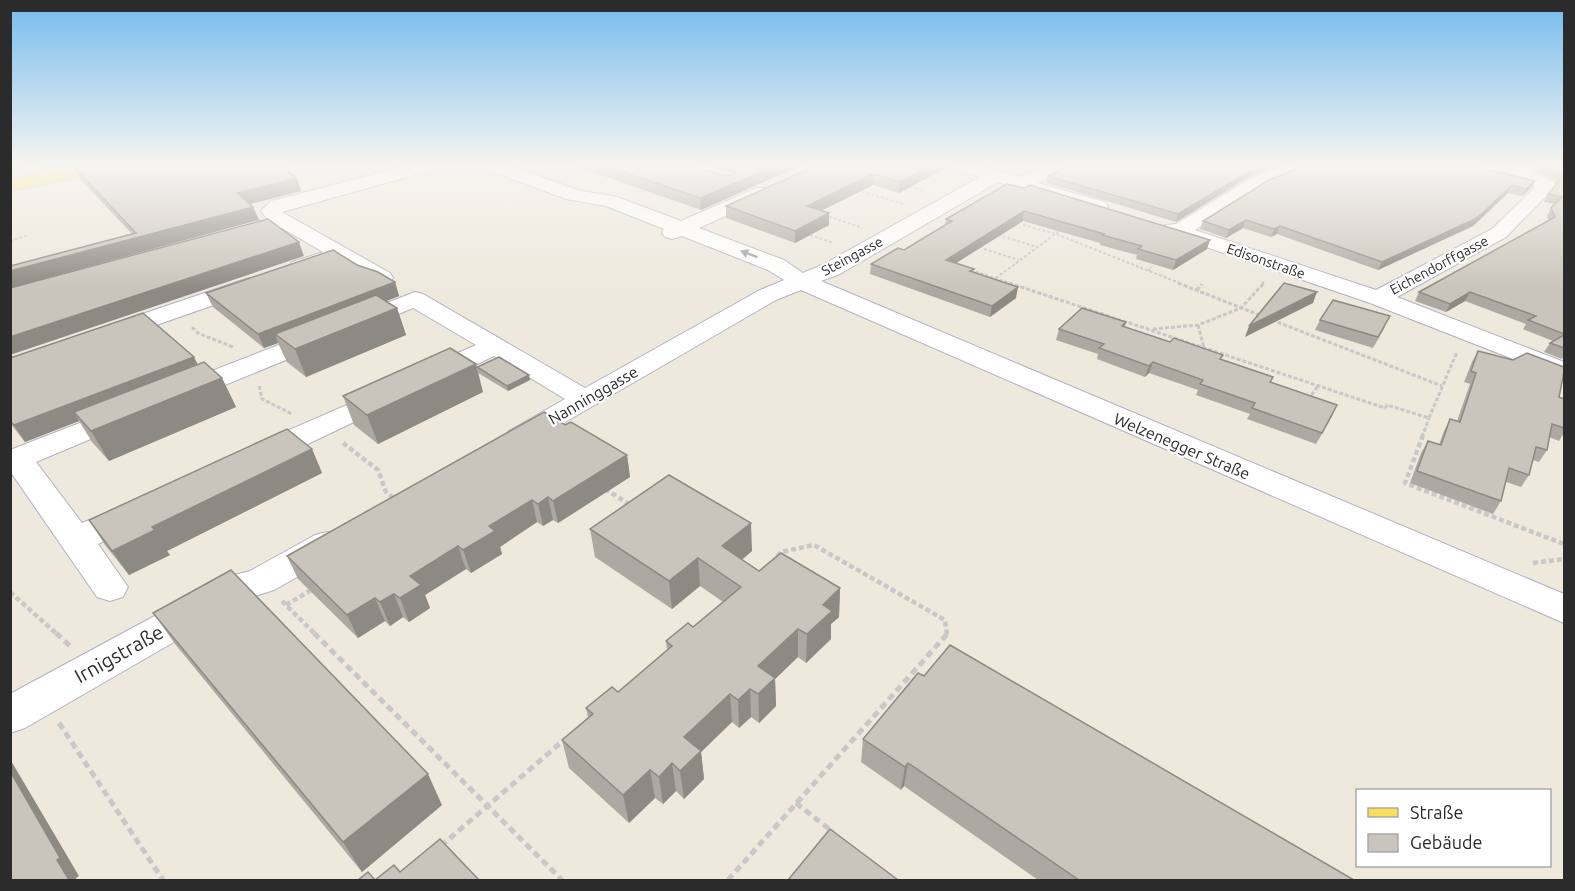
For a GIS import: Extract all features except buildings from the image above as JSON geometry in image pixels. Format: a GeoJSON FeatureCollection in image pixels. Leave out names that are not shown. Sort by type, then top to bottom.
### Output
{"type":"FeatureCollection","features":[{"type":"Feature","properties":{"kind":"street"},"geometry":{"type":"LineString","coordinates":[[275,208],[272,214],[382,278]]}},
{"type":"Feature","properties":{"kind":"street","name":"Welzenegger Straße"},"geometry":{"type":"LineString","coordinates":[[584,208],[756,275],[801,281]]}},
{"type":"Feature","properties":{"kind":"street","name":"Welzenegger Straße"},"geometry":{"type":"LineString","coordinates":[[628,208],[776,265],[801,281],[1564,609]]}},
{"type":"Feature","properties":{"kind":"street"},"geometry":{"type":"LineString","coordinates":[[662,238],[719,208]]}},
{"type":"Feature","properties":{"kind":"street","name":"Steingasse"},"geometry":{"type":"LineString","coordinates":[[801,281],[832,269],[940,208]]}},
{"type":"Feature","properties":{"kind":"street"},"geometry":{"type":"LineString","coordinates":[[1104,208],[1109,209]]}},
{"type":"Feature","properties":{"kind":"street"},"geometry":{"type":"LineString","coordinates":[[1179,231],[1216,208]]}},
{"type":"Feature","properties":{"kind":"street","name":"Eichendorffgasse"},"geometry":{"type":"LineString","coordinates":[[1378,298],[1499,233],[1525,208]]}},
{"type":"Feature","properties":{"kind":"street"},"geometry":{"type":"LineString","coordinates":[[220,239],[285,221]]}},
{"type":"Feature","properties":{"kind":"street","name":"Edisonstraße"},"geometry":{"type":"LineString","coordinates":[[1149,222],[1378,298],[1564,371]]}},
{"type":"Feature","properties":{"kind":"street"},"geometry":{"type":"LineString","coordinates":[[95,338],[340,253]]}},
{"type":"Feature","properties":{"kind":"street","name":"Nanninggasse"},"geometry":{"type":"LineString","coordinates":[[492,452],[768,295],[801,281]]}},
{"type":"Feature","properties":{"kind":"street"},"geometry":{"type":"LineString","coordinates":[[110,586],[17,458],[415,299],[585,399]]}},
{"type":"Feature","properties":{"kind":"street"},"geometry":{"type":"LineString","coordinates":[[234,467],[495,346]]}},
{"type":"Feature","properties":{"kind":"street"},"geometry":{"type":"LineString","coordinates":[[76,540],[160,501]]}},
{"type":"Feature","properties":{"kind":"street"},"geometry":{"type":"LineString","coordinates":[[273,593],[351,531]]}},
{"type":"Feature","properties":{"kind":"street","name":"Irnigstraße"},"geometry":{"type":"LineString","coordinates":[[26,706],[240,586],[273,593]]}},
{"type":"Feature","properties":{"kind":"path"},"geometry":{"type":"LineString","coordinates":[[917,208],[932,212]]}},
{"type":"Feature","properties":{"kind":"path"},"geometry":{"type":"LineString","coordinates":[[995,278],[1080,216],[1109,209]]}},
{"type":"Feature","properties":{"kind":"path"},"geometry":{"type":"LineString","coordinates":[[814,212],[889,236]]}},
{"type":"Feature","properties":{"kind":"path"},"geometry":{"type":"LineString","coordinates":[[1023,225],[1076,240],[1240,308],[1339,343],[1442,386]]}},
{"type":"Feature","properties":{"kind":"path"},"geometry":{"type":"LineString","coordinates":[[998,235],[1037,247]]}},
{"type":"Feature","properties":{"kind":"path"},"geometry":{"type":"LineString","coordinates":[[10,242],[29,236]]}},
{"type":"Feature","properties":{"kind":"path"},"geometry":{"type":"LineString","coordinates":[[984,249],[1020,260]]}},
{"type":"Feature","properties":{"kind":"path"},"geometry":{"type":"LineString","coordinates":[[1110,255],[1114,252]]}},
{"type":"Feature","properties":{"kind":"path"},"geometry":{"type":"LineString","coordinates":[[1149,329],[1198,325],[1240,308],[1280,265]]}},
{"type":"Feature","properties":{"kind":"path"},"geometry":{"type":"LineString","coordinates":[[1148,271],[1152,266]]}},
{"type":"Feature","properties":{"kind":"path"},"geometry":{"type":"LineString","coordinates":[[964,268],[1385,408],[1387,405],[1428,418]]}},
{"type":"Feature","properties":{"kind":"path"},"geometry":{"type":"LineString","coordinates":[[1000,289],[1010,283]]}},
{"type":"Feature","properties":{"kind":"path"},"geometry":{"type":"LineString","coordinates":[[1197,290],[1202,284]]}},
{"type":"Feature","properties":{"kind":"path"},"geometry":{"type":"LineString","coordinates":[[174,310],[198,333],[231,345],[254,363],[262,399],[346,445],[378,470],[386,492],[401,503]]}},
{"type":"Feature","properties":{"kind":"path"},"geometry":{"type":"LineString","coordinates":[[1104,324],[1112,317]]}},
{"type":"Feature","properties":{"kind":"path"},"geometry":{"type":"LineString","coordinates":[[1198,325],[1204,348]]}},
{"type":"Feature","properties":{"kind":"path"},"geometry":{"type":"LineString","coordinates":[[1481,338],[1459,347],[1428,418],[1405,483],[1564,544]]}},
{"type":"Feature","properties":{"kind":"path"},"geometry":{"type":"LineString","coordinates":[[1197,355],[1204,348]]}},
{"type":"Feature","properties":{"kind":"path"},"geometry":{"type":"LineString","coordinates":[[1248,370],[1253,364]]}},
{"type":"Feature","properties":{"kind":"path"},"geometry":{"type":"LineString","coordinates":[[1307,402],[1318,386]]}},
{"type":"Feature","properties":{"kind":"path"},"geometry":{"type":"LineString","coordinates":[[595,482],[633,507]]}},
{"type":"Feature","properties":{"kind":"path"},"geometry":{"type":"LineString","coordinates":[[728,880],[948,634],[945,620],[814,545],[782,552],[773,560]]}},
{"type":"Feature","properties":{"kind":"path"},"geometry":{"type":"LineString","coordinates":[[1533,563],[1564,559]]}},
{"type":"Feature","properties":{"kind":"path"},"geometry":{"type":"LineString","coordinates":[[273,593],[316,587]]}},
{"type":"Feature","properties":{"kind":"path"},"geometry":{"type":"LineString","coordinates":[[10,592],[94,668]]}},
{"type":"Feature","properties":{"kind":"path"},"geometry":{"type":"LineString","coordinates":[[273,593],[562,880]]}},
{"type":"Feature","properties":{"kind":"path"},"geometry":{"type":"LineString","coordinates":[[26,706],[163,880]]}},
{"type":"Feature","properties":{"kind":"path"},"geometry":{"type":"LineString","coordinates":[[436,851],[568,736]]}},
{"type":"Feature","properties":{"kind":"path"},"geometry":{"type":"LineString","coordinates":[[796,803],[841,838]]}}]}
